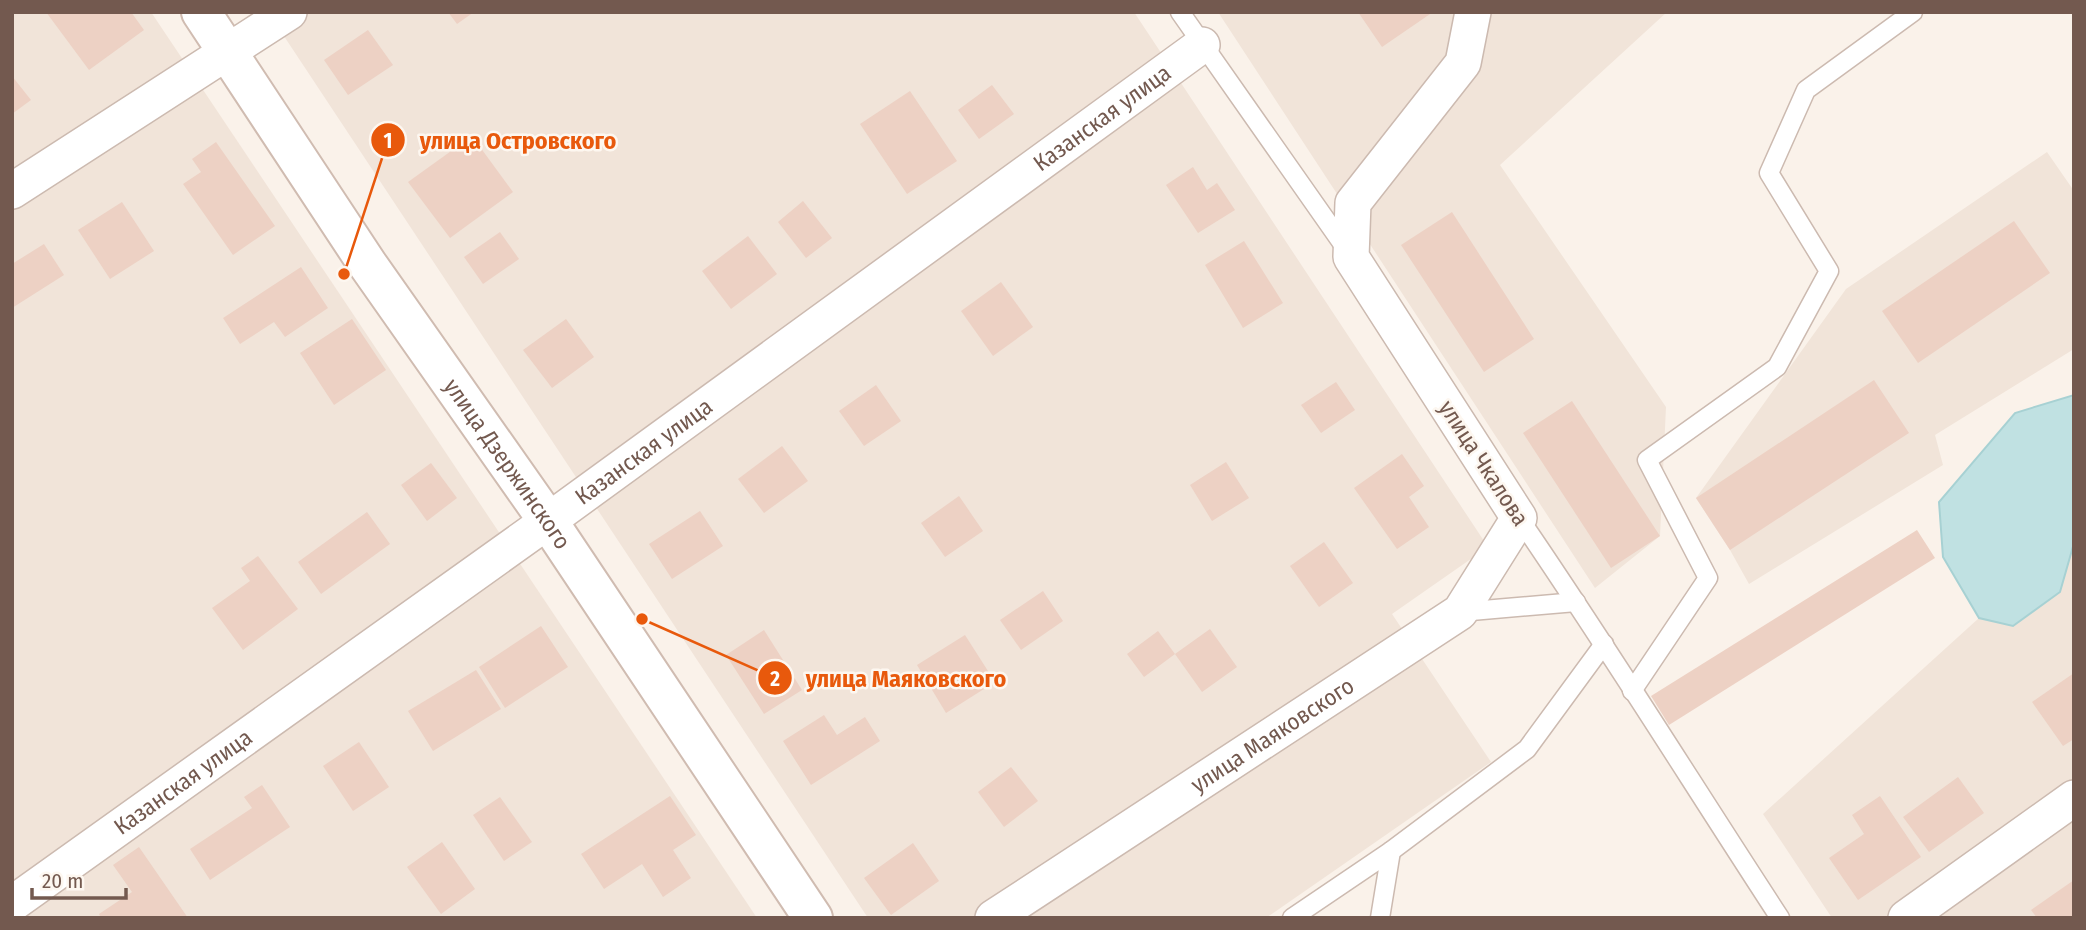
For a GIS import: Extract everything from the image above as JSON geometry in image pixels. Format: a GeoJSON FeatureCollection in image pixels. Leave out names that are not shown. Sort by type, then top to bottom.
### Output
{"type":"FeatureCollection","features":[{"type":"Feature","properties":{"kind":"street","name":"улица Дзержинского"},"geometry":{"type":"LineString","coordinates":[[201,12],[368,265],[548,521],[814,918]]}},
{"type":"Feature","properties":{"kind":"street"},"geometry":{"type":"LineString","coordinates":[[12,191],[289,12]]}},
{"type":"Feature","properties":{"kind":"street"},"geometry":{"type":"LineString","coordinates":[[1351,257],[1353,203],[1463,63],[1473,12]]}},
{"type":"Feature","properties":{"kind":"street","name":"Казанская улица"},"geometry":{"type":"LineString","coordinates":[[12,904],[548,521],[1202,45]]}},
{"type":"Feature","properties":{"kind":"street","name":"улица Чкалова"},"geometry":{"type":"LineString","coordinates":[[1351,257],[1519,518]]}},
{"type":"Feature","properties":{"kind":"street","name":"улица Маяковского"},"geometry":{"type":"LineString","coordinates":[[993,918],[1460,612],[1519,518]]}},
{"type":"Feature","properties":{"kind":"street"},"geometry":{"type":"LineString","coordinates":[[1906,918],[2074,798]]}},
{"type":"Feature","properties":{"kind":"lane","name":"улица Чкалова"},"geometry":{"type":"LineString","coordinates":[[1180,12],[1351,257]]}},
{"type":"Feature","properties":{"kind":"lane"},"geometry":{"type":"LineString","coordinates":[[1632,691],[1708,578],[1647,460],[1777,368],[1829,271],[1769,173],[1805,90],[1913,12]]}},
{"type":"Feature","properties":{"kind":"lane","name":"улица Чкалова"},"geometry":{"type":"LineString","coordinates":[[1519,518],[1604,643],[1632,691],[1780,918]]}},
{"type":"Feature","properties":{"kind":"lane"},"geometry":{"type":"LineString","coordinates":[[1460,612],[1576,602]]}},
{"type":"Feature","properties":{"kind":"lane"},"geometry":{"type":"LineString","coordinates":[[1292,918],[1391,851],[1527,749],[1604,643]]}},
{"type":"Feature","properties":{"kind":"lane"},"geometry":{"type":"LineString","coordinates":[[1380,918],[1391,851]]}},
{"type":"Feature","properties":{"kind":"shaded area"},"geometry":{"type":"Polygon","coordinates":[[[12,12],[151,12],[757,918],[12,918],[12,12]]]}},
{"type":"Feature","properties":{"kind":"shaded area"},"geometry":{"type":"Polygon","coordinates":[[[268,12],[1134,12],[1488,547],[1392,614],[1491,762],[1266,918],[868,918],[268,12]]]}},
{"type":"Feature","properties":{"kind":"shaded area"},"geometry":{"type":"Polygon","coordinates":[[[1218,12],[1667,12],[1500,165],[1666,407],[1660,536],[1595,588],[1218,12]]]}},
{"type":"Feature","properties":{"kind":"shaded area"},"geometry":{"type":"Polygon","coordinates":[[[2047,152],[2074,191],[2074,349],[1935,435],[1943,465],[1749,584],[1696,498],[1846,289],[2047,152]]]}},
{"type":"Feature","properties":{"kind":"shaded area"},"geometry":{"type":"Polygon","coordinates":[[[2074,543],[2074,918],[1832,918],[1763,814],[1979,618],[2013,626],[2060,592],[2074,543]]]}},
{"type":"Feature","properties":{"kind":"water"},"geometry":{"type":"Polygon","coordinates":[[[2074,395],[2074,543],[2060,592],[2013,626],[1979,618],[1943,557],[1939,502],[2015,413],[2074,395]]]}},
{"type":"Feature","properties":{"kind":"building"},"geometry":{"type":"Polygon","coordinates":[[[46,12],[131,12],[144,30],[89,70],[46,12]]]}},
{"type":"Feature","properties":{"kind":"building"},"geometry":{"type":"Polygon","coordinates":[[[448,12],[474,12],[457,24],[448,12]]]}},
{"type":"Feature","properties":{"kind":"building"},"geometry":{"type":"Polygon","coordinates":[[[1358,12],[1433,12],[1382,47],[1358,12]]]}},
{"type":"Feature","properties":{"kind":"building"},"geometry":{"type":"Polygon","coordinates":[[[368,30],[393,65],[348,95],[324,60],[368,30]]]}},
{"type":"Feature","properties":{"kind":"building"},"geometry":{"type":"Polygon","coordinates":[[[12,76],[31,100],[12,114],[12,76]]]}},
{"type":"Feature","properties":{"kind":"building"},"geometry":{"type":"Polygon","coordinates":[[[992,85],[1014,114],[979,139],[958,110],[992,85]]]}},
{"type":"Feature","properties":{"kind":"building"},"geometry":{"type":"Polygon","coordinates":[[[910,91],[957,161],[907,194],[860,124],[910,91]]]}},
{"type":"Feature","properties":{"kind":"building"},"geometry":{"type":"Polygon","coordinates":[[[472,136],[513,192],[450,238],[408,182],[472,136]]]}},
{"type":"Feature","properties":{"kind":"building"},"geometry":{"type":"Polygon","coordinates":[[[216,142],[275,226],[233,255],[183,184],[201,172],[192,159],[216,142]]]}},
{"type":"Feature","properties":{"kind":"building"},"geometry":{"type":"Polygon","coordinates":[[[1193,167],[1207,190],[1217,183],[1235,210],[1198,233],[1166,185],[1193,167]]]}},
{"type":"Feature","properties":{"kind":"building"},"geometry":{"type":"Polygon","coordinates":[[[803,201],[832,238],[806,258],[778,222],[803,201]]]}},
{"type":"Feature","properties":{"kind":"building"},"geometry":{"type":"Polygon","coordinates":[[[122,202],[154,251],[110,279],[78,230],[122,202]]]}},
{"type":"Feature","properties":{"kind":"building"},"geometry":{"type":"Polygon","coordinates":[[[1452,212],[1534,339],[1484,372],[1401,245],[1452,212]]]}},
{"type":"Feature","properties":{"kind":"building"},"geometry":{"type":"Polygon","coordinates":[[[2014,221],[2050,273],[1918,363],[1882,311],[2014,221]]]}},
{"type":"Feature","properties":{"kind":"building"},"geometry":{"type":"Polygon","coordinates":[[[500,232],[519,259],[483,284],[464,257],[500,232]]]}},
{"type":"Feature","properties":{"kind":"building"},"geometry":{"type":"Polygon","coordinates":[[[748,236],[777,274],[731,309],[702,271],[748,236]]]}},
{"type":"Feature","properties":{"kind":"building"},"geometry":{"type":"Polygon","coordinates":[[[1244,241],[1283,303],[1243,328],[1205,265],[1244,241]]]}},
{"type":"Feature","properties":{"kind":"building"},"geometry":{"type":"Polygon","coordinates":[[[44,244],[64,275],[12,308],[12,264],[44,244]]]}},
{"type":"Feature","properties":{"kind":"building"},"geometry":{"type":"Polygon","coordinates":[[[301,267],[328,308],[285,337],[274,322],[240,344],[223,318],[301,267]]]}},
{"type":"Feature","properties":{"kind":"building"},"geometry":{"type":"Polygon","coordinates":[[[1001,282],[1033,327],[993,356],[961,311],[1001,282]]]}},
{"type":"Feature","properties":{"kind":"building"},"geometry":{"type":"Polygon","coordinates":[[[352,319],[386,370],[334,405],[300,353],[352,319]]]}},
{"type":"Feature","properties":{"kind":"building"},"geometry":{"type":"Polygon","coordinates":[[[566,319],[594,357],[552,388],[523,350],[566,319]]]}},
{"type":"Feature","properties":{"kind":"building"},"geometry":{"type":"Polygon","coordinates":[[[1874,380],[1909,433],[1730,550],[1696,498],[1874,380]]]}},
{"type":"Feature","properties":{"kind":"building"},"geometry":{"type":"Polygon","coordinates":[[[1336,382],[1355,410],[1321,433],[1301,405],[1336,382]]]}},
{"type":"Feature","properties":{"kind":"building"},"geometry":{"type":"Polygon","coordinates":[[[876,385],[901,421],[864,446],[839,411],[876,385]]]}},
{"type":"Feature","properties":{"kind":"building"},"geometry":{"type":"Polygon","coordinates":[[[1572,401],[1660,536],[1611,568],[1523,433],[1572,401]]]}},
{"type":"Feature","properties":{"kind":"building"},"geometry":{"type":"Polygon","coordinates":[[[782,446],[808,481],[764,513],[738,479],[782,446]]]}},
{"type":"Feature","properties":{"kind":"building"},"geometry":{"type":"Polygon","coordinates":[[[1402,454],[1424,486],[1409,497],[1429,527],[1397,549],[1354,488],[1402,454]]]}},
{"type":"Feature","properties":{"kind":"building"},"geometry":{"type":"Polygon","coordinates":[[[1226,462],[1249,498],[1212,521],[1190,485],[1226,462]]]}},
{"type":"Feature","properties":{"kind":"building"},"geometry":{"type":"Polygon","coordinates":[[[431,463],[457,498],[427,521],[401,485],[431,463]]]}},
{"type":"Feature","properties":{"kind":"building"},"geometry":{"type":"Polygon","coordinates":[[[959,496],[983,531],[945,557],[921,523],[959,496]]]}},
{"type":"Feature","properties":{"kind":"building"},"geometry":{"type":"Polygon","coordinates":[[[700,511],[723,546],[672,579],[649,544],[700,511]]]}},
{"type":"Feature","properties":{"kind":"building"},"geometry":{"type":"Polygon","coordinates":[[[367,512],[390,544],[321,594],[298,562],[367,512]]]}},
{"type":"Feature","properties":{"kind":"building"},"geometry":{"type":"Polygon","coordinates":[[[1917,530],[1935,558],[1669,725],[1651,696],[1917,530]]]}},
{"type":"Feature","properties":{"kind":"building"},"geometry":{"type":"Polygon","coordinates":[[[1324,542],[1353,583],[1319,607],[1290,566],[1324,542]]]}},
{"type":"Feature","properties":{"kind":"building"},"geometry":{"type":"Polygon","coordinates":[[[258,556],[298,609],[243,650],[212,608],[250,581],[241,568],[258,556]]]}},
{"type":"Feature","properties":{"kind":"building"},"geometry":{"type":"Polygon","coordinates":[[[1043,591],[1063,621],[1021,650],[1000,620],[1043,591]]]}},
{"type":"Feature","properties":{"kind":"building"},"geometry":{"type":"Polygon","coordinates":[[[541,626],[568,667],[505,708],[479,667],[541,626]]]}},
{"type":"Feature","properties":{"kind":"building"},"geometry":{"type":"Polygon","coordinates":[[[1210,629],[1237,667],[1202,692],[1175,654],[1210,629]]]}},
{"type":"Feature","properties":{"kind":"building"},"geometry":{"type":"Polygon","coordinates":[[[764,630],[802,690],[764,714],[726,655],[764,630]]]}},
{"type":"Feature","properties":{"kind":"building"},"geometry":{"type":"Polygon","coordinates":[[[1158,631],[1175,654],[1144,677],[1127,654],[1158,631]]]}},
{"type":"Feature","properties":{"kind":"building"},"geometry":{"type":"Polygon","coordinates":[[[965,635],[995,682],[946,713],[917,665],[965,635]]]}},
{"type":"Feature","properties":{"kind":"building"},"geometry":{"type":"Polygon","coordinates":[[[476,670],[501,709],[433,751],[408,711],[476,670]]]}},
{"type":"Feature","properties":{"kind":"building"},"geometry":{"type":"Polygon","coordinates":[[[2074,673],[2074,739],[2063,746],[2032,702],[2074,673]]]}},
{"type":"Feature","properties":{"kind":"building"},"geometry":{"type":"Polygon","coordinates":[[[824,715],[837,735],[865,717],[880,741],[811,785],[783,741],[824,715]]]}},
{"type":"Feature","properties":{"kind":"building"},"geometry":{"type":"Polygon","coordinates":[[[359,742],[389,787],[353,811],[323,766],[359,742]]]}},
{"type":"Feature","properties":{"kind":"building"},"geometry":{"type":"Polygon","coordinates":[[[1011,767],[1038,801],[1004,827],[978,792],[1011,767]]]}},
{"type":"Feature","properties":{"kind":"building"},"geometry":{"type":"Polygon","coordinates":[[[1958,777],[1984,813],[1929,852],[1903,817],[1958,777]]]}},
{"type":"Feature","properties":{"kind":"building"},"geometry":{"type":"Polygon","coordinates":[[[262,785],[290,827],[210,880],[190,849],[252,808],[244,797],[262,785]]]}},
{"type":"Feature","properties":{"kind":"building"},"geometry":{"type":"Polygon","coordinates":[[[670,796],[696,835],[673,850],[691,878],[663,897],[642,864],[604,889],[581,854],[670,796]]]}},
{"type":"Feature","properties":{"kind":"building"},"geometry":{"type":"Polygon","coordinates":[[[1880,796],[1921,857],[1858,900],[1829,858],[1864,834],[1852,815],[1880,796]]]}},
{"type":"Feature","properties":{"kind":"building"},"geometry":{"type":"Polygon","coordinates":[[[500,797],[532,842],[504,861],[473,815],[500,797]]]}},
{"type":"Feature","properties":{"kind":"building"},"geometry":{"type":"Polygon","coordinates":[[[442,842],[475,889],[441,914],[407,867],[442,842]]]}},
{"type":"Feature","properties":{"kind":"building"},"geometry":{"type":"Polygon","coordinates":[[[913,843],[939,881],[891,915],[864,878],[913,843]]]}},
{"type":"Feature","properties":{"kind":"building"},"geometry":{"type":"Polygon","coordinates":[[[139,847],[188,918],[101,918],[99,914],[132,892],[113,865],[139,847]]]}},
{"type":"Feature","properties":{"kind":"building"},"geometry":{"type":"Polygon","coordinates":[[[2074,880],[2074,918],[2037,918],[2031,910],[2074,880]]]}},
{"type":"Feature","properties":{"kind":"place","name":"улица Островского"},"geometry":{"type":"Point","coordinates":[344,274]}},
{"type":"Feature","properties":{"kind":"place","name":"улица Маяковского"},"geometry":{"type":"Point","coordinates":[642,619]}}]}
